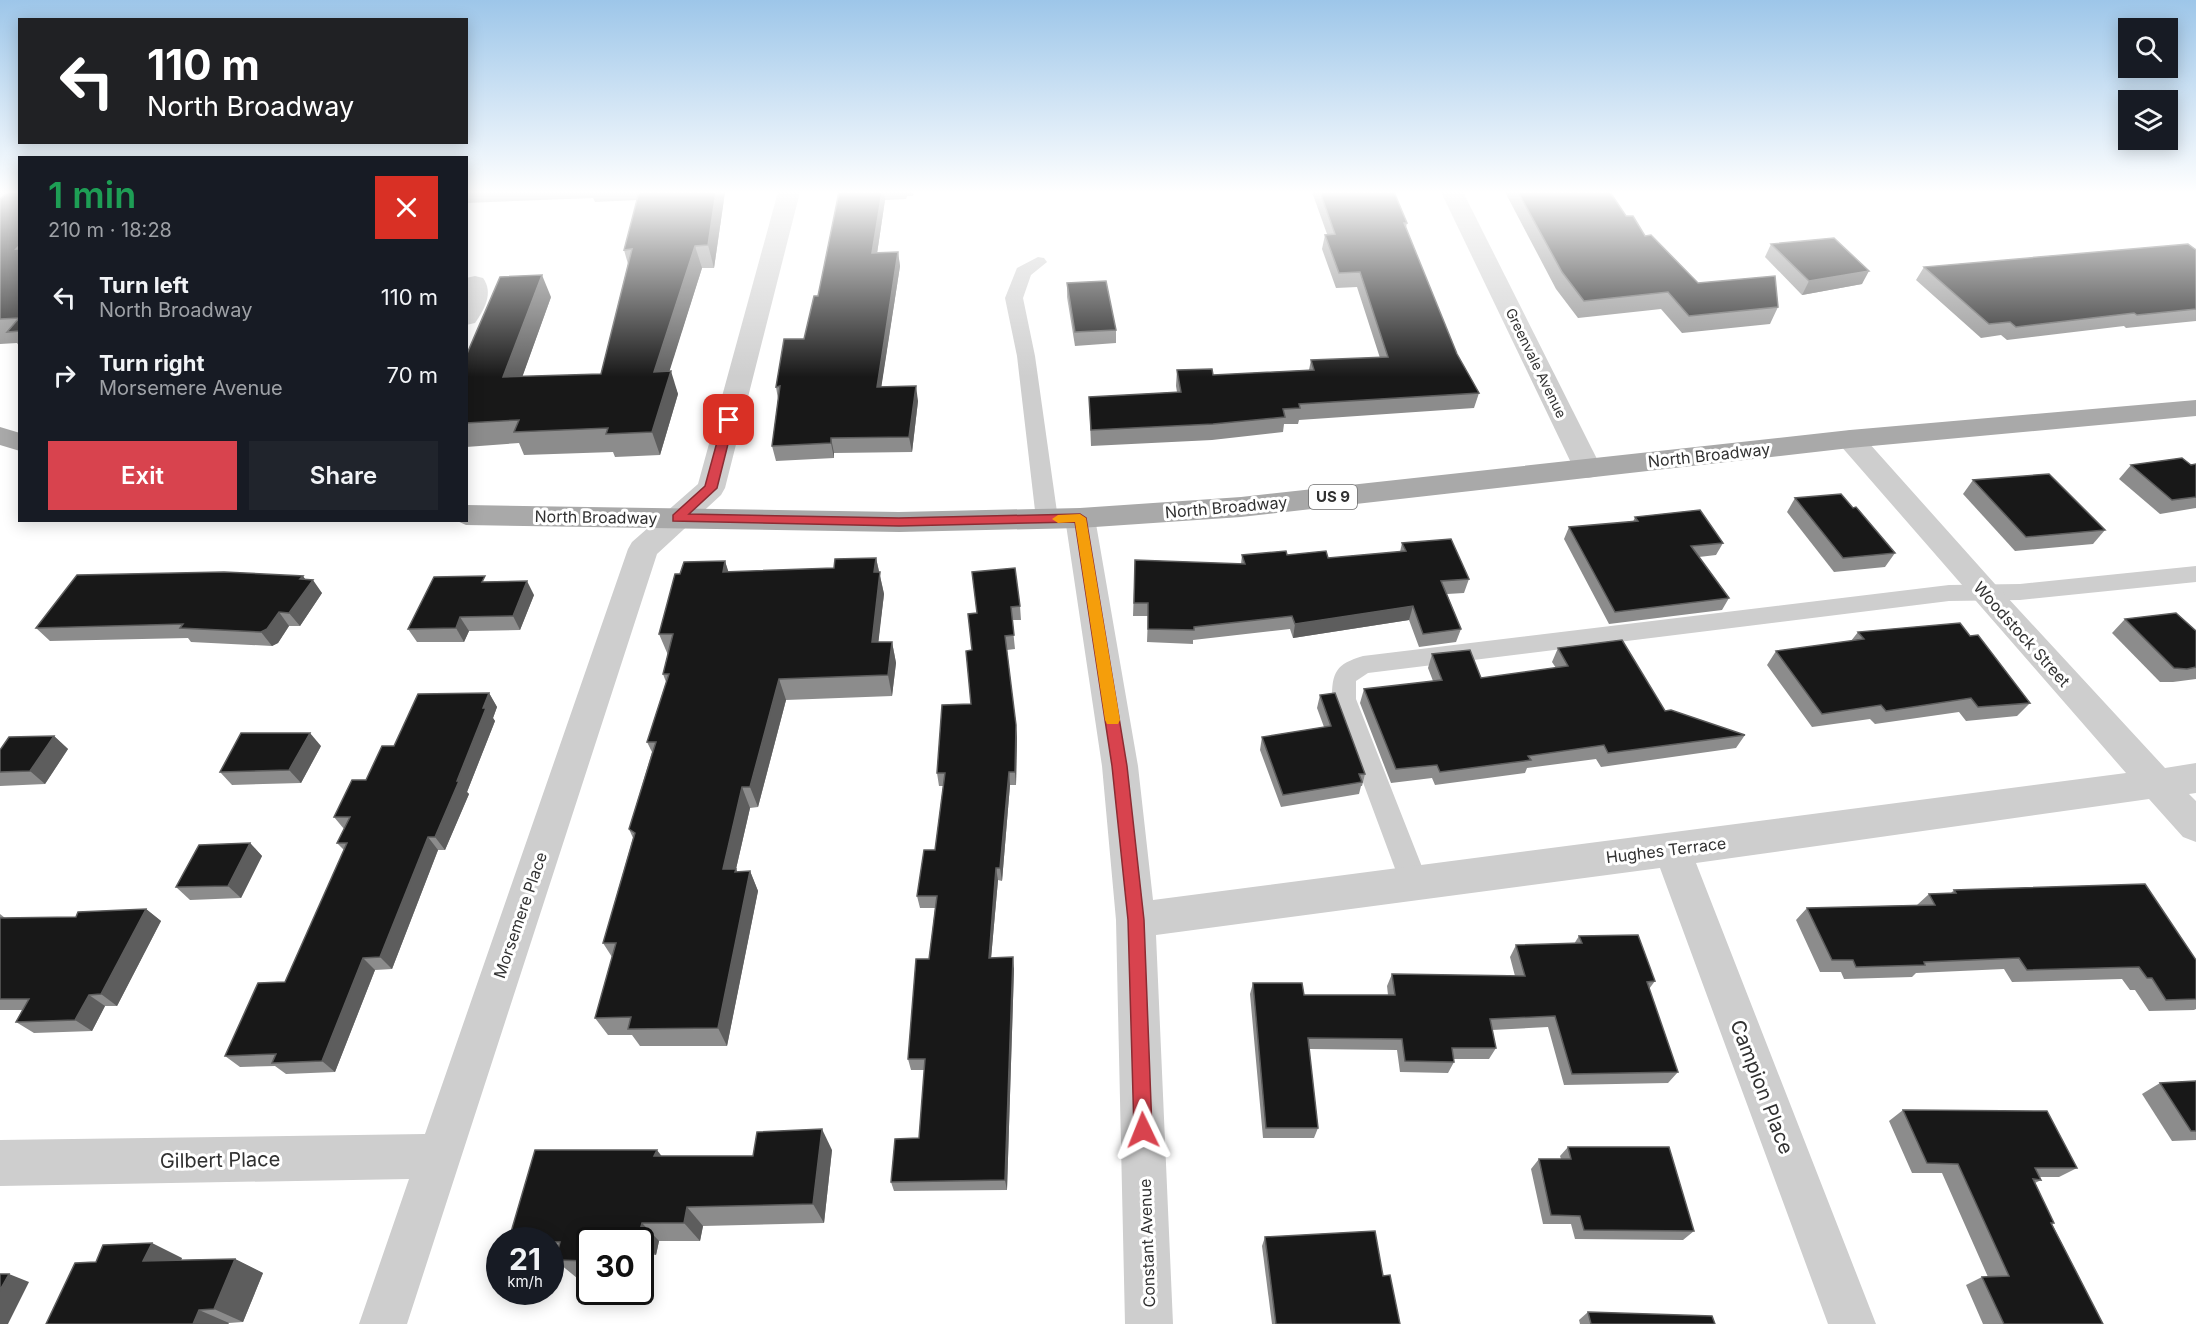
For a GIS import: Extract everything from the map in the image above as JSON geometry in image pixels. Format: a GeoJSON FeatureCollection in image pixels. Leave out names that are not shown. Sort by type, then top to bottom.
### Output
{"type":"FeatureCollection","features":[{"type":"Feature","properties":{"kind":"main road","name":"North Broadway"},"geometry":{"type":"LineString","coordinates":[[468,515],[899,522],[1064,519],[1240,507],[1850,439],[2196,408]]}},
{"type":"Feature","properties":{"kind":"main road"},"geometry":{"type":"LineString","coordinates":[[0,436],[18,441]]}},
{"type":"Feature","properties":{"kind":"street","name":"Morsemere Place"},"geometry":{"type":"LineString","coordinates":[[382,1324],[643,549],[711,488],[773,254]]}},
{"type":"Feature","properties":{"kind":"street","name":"Greenvale Avenue"},"geometry":{"type":"LineString","coordinates":[[1482,254],[1588,469]]}},
{"type":"Feature","properties":{"kind":"street"},"geometry":{"type":"LineString","coordinates":[[468,314],[476,298],[475,283]]}},
{"type":"Feature","properties":{"kind":"street","name":"Woodstock Street"},"geometry":{"type":"LineString","coordinates":[[1850,439],[1984,592],[2196,826]]}},
{"type":"Feature","properties":{"kind":"street","name":"Constant Avenue"},"geometry":{"type":"LineString","coordinates":[[1064,519],[1120,766],[1136,920],[1149,1324]]}},
{"type":"Feature","properties":{"kind":"street","name":"Hughes Terrace"},"geometry":{"type":"LineString","coordinates":[[1136,920],[2196,778]]}},
{"type":"Feature","properties":{"kind":"street","name":"Campion Place"},"geometry":{"type":"LineString","coordinates":[[1672,850],[1852,1324]]}},
{"type":"Feature","properties":{"kind":"street","name":"Gilbert Place"},"geometry":{"type":"LineString","coordinates":[[0,1163],[439,1156]]}},
{"type":"Feature","properties":{"kind":"lane"},"geometry":{"type":"LineString","coordinates":[[1038,262],[1023,272],[1014,298],[1064,519]]}},
{"type":"Feature","properties":{"kind":"lane"},"geometry":{"type":"LineString","coordinates":[[1414,882],[1344,699],[1344,677],[1363,665],[1949,593],[2020,592],[2196,574]]}},
{"type":"Feature","properties":{"kind":"building"},"geometry":{"type":"Polygon","coordinates":[[[0,254],[18,254],[18,318],[0,319],[0,254]]]}},
{"type":"Feature","properties":{"kind":"building"},"geometry":{"type":"Polygon","coordinates":[[[631,254],[692,254],[654,372],[671,371],[652,432],[606,434],[608,428],[514,432],[519,420],[468,423],[468,351],[500,277],[542,275],[503,377],[601,374],[631,254]]]}},
{"type":"Feature","properties":{"kind":"building"},"geometry":{"type":"Polygon","coordinates":[[[827,254],[898,254],[877,387],[916,386],[909,437],[831,438],[831,443],[772,446],[780,386],[776,387],[784,339],[804,339],[814,296],[818,296],[827,254]]]}},
{"type":"Feature","properties":{"kind":"building"},"geometry":{"type":"Polygon","coordinates":[[[1332,254],[1416,254],[1457,354],[1479,393],[1299,404],[1300,408],[1283,409],[1285,417],[1213,424],[1091,430],[1089,397],[1181,392],[1177,370],[1212,369],[1213,375],[1314,370],[1311,360],[1388,357],[1360,272],[1339,273],[1332,254]]]}},
{"type":"Feature","properties":{"kind":"building"},"geometry":{"type":"Polygon","coordinates":[[[1552,254],[1669,254],[1698,283],[1775,276],[1778,307],[1689,316],[1668,292],[1584,301],[1562,272],[1552,254]]]}},
{"type":"Feature","properties":{"kind":"building"},"geometry":{"type":"Polygon","coordinates":[[[1781,254],[1851,254],[1869,271],[1809,281],[1781,254]]]}},
{"type":"Feature","properties":{"kind":"building"},"geometry":{"type":"Polygon","coordinates":[[[2076,254],[2196,254],[2196,309],[2137,315],[2134,313],[2016,327],[2010,322],[1989,324],[1924,267],[2076,254]]]}},
{"type":"Feature","properties":{"kind":"building"},"geometry":{"type":"Polygon","coordinates":[[[1106,281],[1116,330],[1075,332],[1067,283],[1106,281]]]}},
{"type":"Feature","properties":{"kind":"building"},"geometry":{"type":"Polygon","coordinates":[[[18,319],[18,331],[7,332],[18,319]]]}},
{"type":"Feature","properties":{"kind":"building"},"geometry":{"type":"Polygon","coordinates":[[[2182,458],[2191,465],[2196,464],[2196,497],[2172,500],[2131,465],[2182,458]]]}},
{"type":"Feature","properties":{"kind":"building"},"geometry":{"type":"Polygon","coordinates":[[[2049,474],[2105,530],[2026,537],[1973,480],[2049,474]]]}},
{"type":"Feature","properties":{"kind":"building"},"geometry":{"type":"Polygon","coordinates":[[[1841,494],[1853,508],[1856,507],[1895,553],[1843,558],[1795,498],[1841,494]]]}},
{"type":"Feature","properties":{"kind":"building"},"geometry":{"type":"Polygon","coordinates":[[[1700,510],[1723,543],[1691,546],[1729,598],[1615,612],[1569,527],[1638,521],[1635,517],[1700,510]]]}},
{"type":"Feature","properties":{"kind":"building"},"geometry":{"type":"Polygon","coordinates":[[[1451,539],[1469,579],[1441,581],[1461,629],[1423,634],[1413,606],[1295,624],[1292,616],[1194,627],[1194,630],[1148,629],[1148,603],[1134,603],[1135,560],[1245,564],[1242,555],[1286,551],[1287,555],[1326,551],[1328,558],[1406,551],[1402,543],[1451,539]]]}},
{"type":"Feature","properties":{"kind":"building"},"geometry":{"type":"Polygon","coordinates":[[[876,558],[874,572],[880,572],[872,642],[892,642],[888,675],[779,679],[750,787],[742,787],[723,869],[736,869],[735,872],[750,871],[718,1028],[628,1029],[631,1017],[595,1018],[616,943],[603,943],[635,833],[629,829],[656,742],[647,742],[669,674],[663,674],[673,634],[659,634],[675,574],[680,574],[684,562],[725,561],[723,572],[834,568],[835,559],[876,558]]]}},
{"type":"Feature","properties":{"kind":"building"},"geometry":{"type":"Polygon","coordinates":[[[1015,568],[1020,606],[1011,607],[1014,635],[1005,636],[1016,725],[1015,772],[1009,772],[1000,868],[996,868],[989,958],[1013,957],[1005,1180],[891,1182],[895,1139],[919,1138],[925,1059],[908,1059],[916,959],[929,959],[937,896],[917,896],[924,850],[935,850],[945,773],[937,773],[942,705],[971,704],[966,651],[972,650],[968,614],[977,613],[972,572],[1015,568]]]}},
{"type":"Feature","properties":{"kind":"building"},"geometry":{"type":"Polygon","coordinates":[[[224,572],[303,576],[300,579],[313,580],[289,613],[279,612],[267,629],[261,632],[180,628],[183,624],[36,628],[77,575],[224,572]]]}},
{"type":"Feature","properties":{"kind":"building"},"geometry":{"type":"Polygon","coordinates":[[[485,576],[482,582],[527,581],[513,616],[460,617],[456,628],[408,629],[434,577],[485,576]]]}},
{"type":"Feature","properties":{"kind":"building"},"geometry":{"type":"Polygon","coordinates":[[[2176,613],[2196,631],[2196,667],[2174,668],[2125,619],[2176,613]]]}},
{"type":"Feature","properties":{"kind":"building"},"geometry":{"type":"Polygon","coordinates":[[[1960,623],[1970,636],[1978,635],[2030,703],[1978,707],[1971,698],[1886,711],[1881,705],[1822,714],[1776,651],[1864,639],[1858,632],[1960,623]]]}},
{"type":"Feature","properties":{"kind":"building"},"geometry":{"type":"Polygon","coordinates":[[[1622,640],[1665,711],[1671,710],[1745,735],[1608,753],[1604,745],[1528,756],[1531,760],[1440,772],[1437,765],[1396,769],[1364,689],[1442,680],[1432,654],[1470,650],[1481,678],[1568,666],[1558,648],[1622,640]]]}},
{"type":"Feature","properties":{"kind":"building"},"geometry":{"type":"Polygon","coordinates":[[[489,693],[483,708],[486,708],[457,781],[459,781],[435,837],[428,837],[380,957],[363,958],[322,1061],[272,1063],[276,1054],[225,1056],[258,983],[285,982],[347,843],[337,843],[350,817],[334,817],[352,780],[366,780],[382,746],[394,746],[418,694],[489,693]]]}},
{"type":"Feature","properties":{"kind":"building"},"geometry":{"type":"Polygon","coordinates":[[[1335,693],[1365,774],[1359,774],[1362,782],[1283,795],[1262,737],[1331,726],[1320,695],[1335,693]]]}},
{"type":"Feature","properties":{"kind":"building"},"geometry":{"type":"Polygon","coordinates":[[[241,733],[310,733],[289,770],[220,772],[241,733]]]}},
{"type":"Feature","properties":{"kind":"building"},"geometry":{"type":"Polygon","coordinates":[[[54,736],[30,771],[0,772],[0,750],[9,737],[54,736]]]}},
{"type":"Feature","properties":{"kind":"building"},"geometry":{"type":"Polygon","coordinates":[[[250,843],[228,886],[176,887],[199,845],[250,843]]]}},
{"type":"Feature","properties":{"kind":"building"},"geometry":{"type":"Polygon","coordinates":[[[2145,884],[2196,960],[2196,999],[2166,1000],[2152,978],[2147,978],[2139,967],[2027,970],[2019,958],[1924,962],[1925,965],[1856,967],[1853,960],[1832,960],[1807,908],[1935,905],[1929,894],[1956,893],[1954,890],[2145,884]]]}},
{"type":"Feature","properties":{"kind":"building"},"geometry":{"type":"Polygon","coordinates":[[[146,909],[101,994],[89,995],[75,1020],[16,1022],[29,999],[0,999],[0,918],[76,917],[78,912],[146,909]]]}},
{"type":"Feature","properties":{"kind":"building"},"geometry":{"type":"Polygon","coordinates":[[[1638,935],[1655,981],[1647,982],[1678,1072],[1572,1074],[1555,1016],[1490,1019],[1496,1048],[1452,1048],[1454,1062],[1405,1061],[1402,1039],[1308,1038],[1318,1128],[1266,1128],[1253,983],[1302,983],[1304,995],[1395,995],[1392,974],[1525,976],[1516,945],[1582,943],[1579,936],[1638,935]]]}},
{"type":"Feature","properties":{"kind":"building"},"geometry":{"type":"Polygon","coordinates":[[[2196,1081],[2196,1131],[2191,1131],[2160,1083],[2196,1081]]]}},
{"type":"Feature","properties":{"kind":"building"},"geometry":{"type":"Polygon","coordinates":[[[1903,1110],[2047,1111],[2077,1168],[2035,1168],[2041,1180],[2033,1179],[2054,1223],[2051,1223],[2103,1324],[2004,1324],[1982,1277],[2009,1276],[1958,1164],[1927,1163],[1903,1110]]]}},
{"type":"Feature","properties":{"kind":"building"},"geometry":{"type":"Polygon","coordinates":[[[822,1129],[813,1204],[687,1207],[684,1223],[642,1223],[641,1227],[576,1227],[576,1261],[564,1260],[564,1227],[512,1227],[535,1150],[657,1150],[654,1156],[753,1156],[757,1132],[822,1129]]]}},
{"type":"Feature","properties":{"kind":"building"},"geometry":{"type":"Polygon","coordinates":[[[1568,1147],[1669,1147],[1694,1231],[1584,1230],[1580,1216],[1551,1215],[1539,1159],[1571,1159],[1568,1147]]]}},
{"type":"Feature","properties":{"kind":"building"},"geometry":{"type":"Polygon","coordinates":[[[1375,1231],[1383,1276],[1390,1275],[1400,1324],[1276,1324],[1265,1237],[1375,1231]]]}},
{"type":"Feature","properties":{"kind":"building"},"geometry":{"type":"Polygon","coordinates":[[[152,1243],[143,1261],[235,1259],[214,1309],[199,1310],[193,1324],[46,1324],[75,1263],[96,1262],[103,1245],[152,1243]]]}},
{"type":"Feature","properties":{"kind":"building"},"geometry":{"type":"Polygon","coordinates":[[[0,1274],[9,1274],[0,1290],[0,1274]]]}},
{"type":"Feature","properties":{"kind":"building"},"geometry":{"type":"Polygon","coordinates":[[[1588,1312],[1712,1316],[1715,1324],[1591,1324],[1588,1312]]]}},
{"type":"Feature","properties":{"kind":"slow traffic"},"geometry":{"type":"LineString","coordinates":[[1058,519],[1080,518],[1113,720]]}},
{"type":"Feature","properties":{"kind":"route"},"geometry":{"type":"LineString","coordinates":[[729,420],[711,488],[678,518],[899,522],[1080,518],[1120,766],[1136,920],[1143,1130]]}}]}
